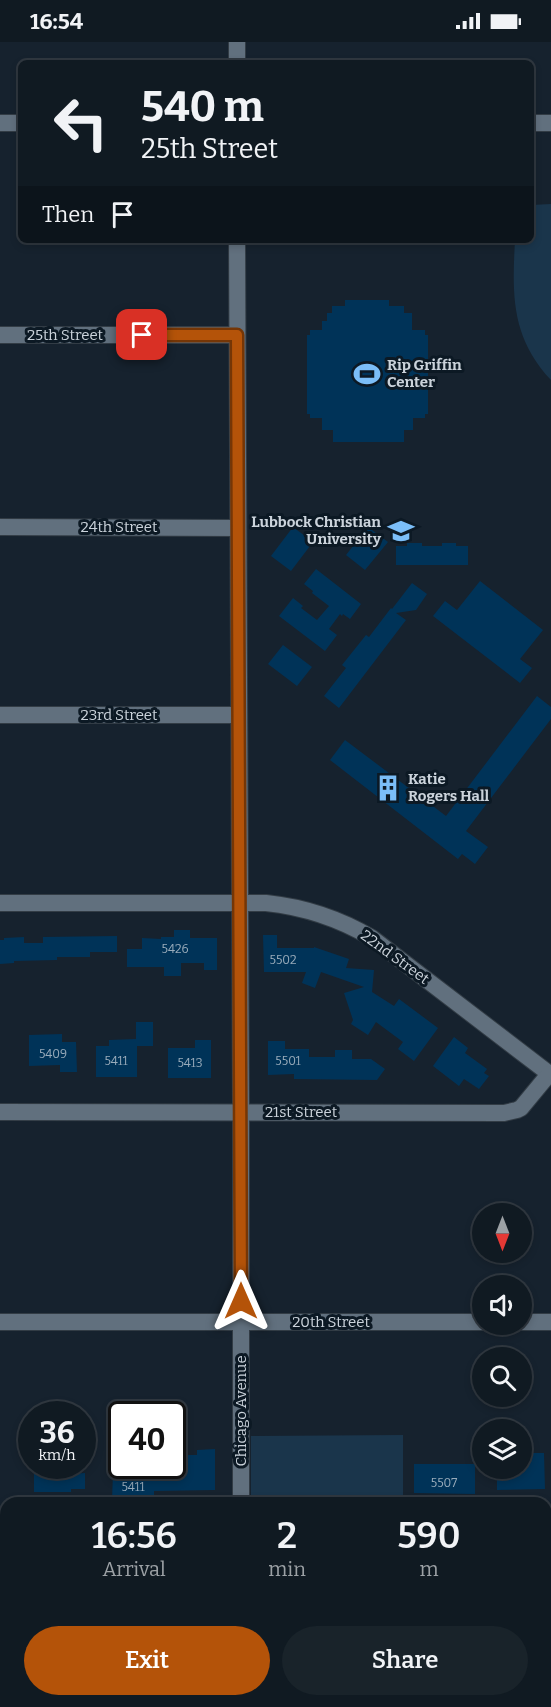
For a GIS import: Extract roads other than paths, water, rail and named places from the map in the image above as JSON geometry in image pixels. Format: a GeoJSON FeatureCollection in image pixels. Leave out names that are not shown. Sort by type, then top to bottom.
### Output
{"type":"FeatureCollection","features":[{"type":"Feature","properties":{"kind":"street"},"geometry":{"type":"LineString","coordinates":[[237,42],[237,60]]}},
{"type":"Feature","properties":{"kind":"street"},"geometry":{"type":"LineString","coordinates":[[0,123],[18,123]]}},
{"type":"Feature","properties":{"kind":"street"},"geometry":{"type":"LineString","coordinates":[[534,123],[551,123]]}},
{"type":"Feature","properties":{"kind":"street","name":"Chicago Avenue"},"geometry":{"type":"LineString","coordinates":[[237,243],[241,1497]]}},
{"type":"Feature","properties":{"kind":"street","name":"25th Street"},"geometry":{"type":"LineString","coordinates":[[0,335],[237,335]]}},
{"type":"Feature","properties":{"kind":"street","name":"24th Street"},"geometry":{"type":"LineString","coordinates":[[0,527],[238,528]]}},
{"type":"Feature","properties":{"kind":"street","name":"23rd Street"},"geometry":{"type":"LineString","coordinates":[[0,716],[238,715]]}},
{"type":"Feature","properties":{"kind":"street","name":"22nd Street"},"geometry":{"type":"LineString","coordinates":[[0,903],[267,903],[298,908],[330,918],[359,931],[389,950],[550,1074]]}},
{"type":"Feature","properties":{"kind":"street","name":"21st Street"},"geometry":{"type":"LineString","coordinates":[[0,1112],[504,1113],[521,1108],[550,1074]]}},
{"type":"Feature","properties":{"kind":"street","name":"20th Street"},"geometry":{"type":"LineString","coordinates":[[0,1322],[472,1322]]}},
{"type":"Feature","properties":{"kind":"street"},"geometry":{"type":"LineString","coordinates":[[532,1322],[551,1322]]}},
{"type":"Feature","properties":{"kind":"place","name":"Rip Griffin Center"},"geometry":{"type":"Point","coordinates":[367,374]}},
{"type":"Feature","properties":{"kind":"place","name":"Lubbock Christian University"},"geometry":{"type":"Point","coordinates":[401,531]}},
{"type":"Feature","properties":{"kind":"place","name":"Katie Rogers Hall"},"geometry":{"type":"Point","coordinates":[388,788]}}]}
